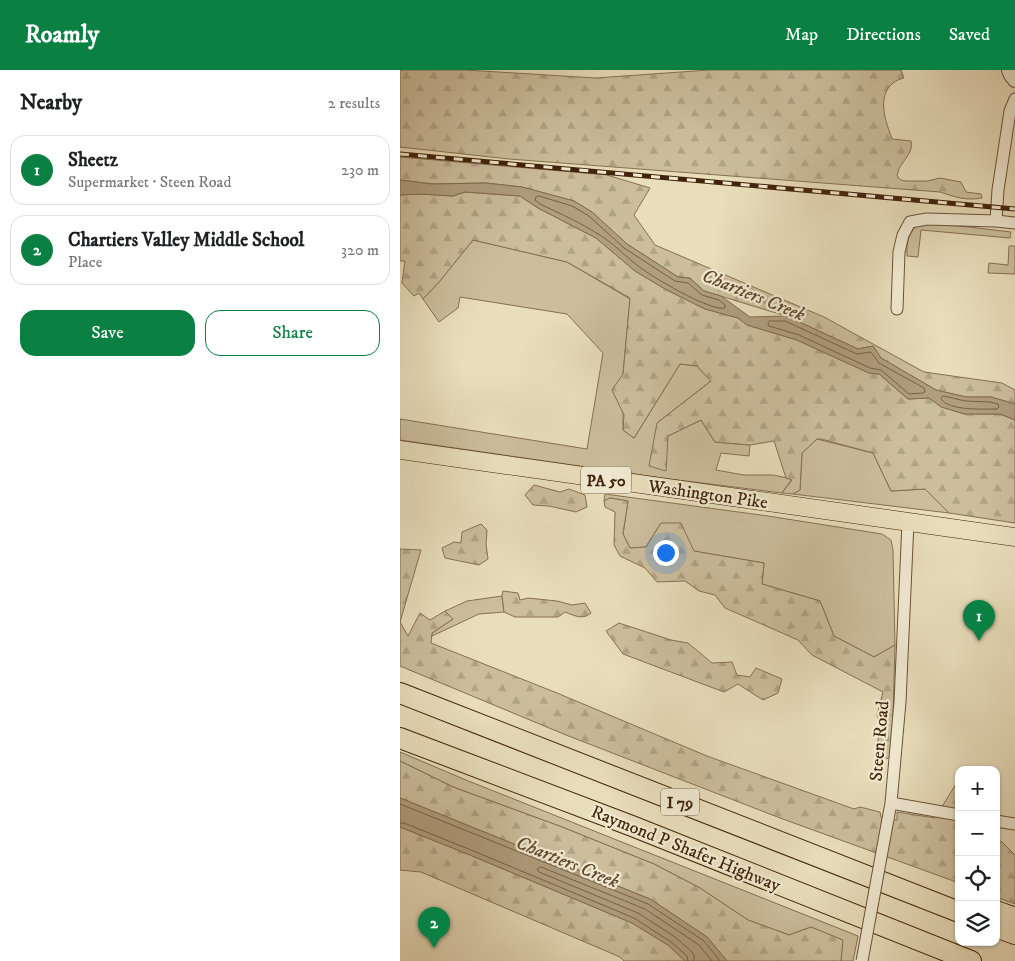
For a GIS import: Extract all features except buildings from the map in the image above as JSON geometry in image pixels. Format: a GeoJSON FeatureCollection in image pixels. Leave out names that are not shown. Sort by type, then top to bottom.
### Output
{"type":"FeatureCollection","features":[{"type":"Feature","properties":{"kind":"highway","name":"I 79"},"geometry":{"type":"LineString","coordinates":[[400,693],[955,910]]}},
{"type":"Feature","properties":{"kind":"highway","name":"Raymond P Shafer Highway"},"geometry":{"type":"LineString","coordinates":[[400,738],[632,826],[971,961]]}},
{"type":"Feature","properties":{"kind":"highway"},"geometry":{"type":"LineString","coordinates":[[634,784],[779,830],[896,876],[955,897]]}},
{"type":"Feature","properties":{"kind":"highway"},"geometry":{"type":"LineString","coordinates":[[1000,913],[1015,918]]}},
{"type":"Feature","properties":{"kind":"highway"},"geometry":{"type":"LineString","coordinates":[[1000,928],[1015,934]]}},
{"type":"Feature","properties":{"kind":"main road","name":"Washington Pike"},"geometry":{"type":"LineString","coordinates":[[400,450],[1015,537]]}},
{"type":"Feature","properties":{"kind":"street"},"geometry":{"type":"LineString","coordinates":[[1009,70],[1015,80]]}},
{"type":"Feature","properties":{"kind":"street"},"geometry":{"type":"LineString","coordinates":[[996,221],[998,190],[1010,111],[1015,99]]}},
{"type":"Feature","properties":{"kind":"street"},"geometry":{"type":"LineString","coordinates":[[897,309],[896,286],[899,252],[903,235],[910,222],[927,219],[1015,223]]}},
{"type":"Feature","properties":{"kind":"street","name":"Steen Road"},"geometry":{"type":"LineString","coordinates":[[862,961],[891,803],[900,702],[908,522]]}},
{"type":"Feature","properties":{"kind":"street"},"geometry":{"type":"LineString","coordinates":[[891,803],[955,814]]}},
{"type":"Feature","properties":{"kind":"street"},"geometry":{"type":"LineString","coordinates":[[1000,822],[1015,824]]}},
{"type":"Feature","properties":{"kind":"green space"},"geometry":{"type":"Polygon","coordinates":[[[400,70],[465,70],[596,78],[709,70],[901,70],[904,78],[894,82],[888,89],[884,102],[885,118],[892,139],[911,141],[908,156],[900,167],[897,176],[901,180],[906,181],[927,181],[940,178],[961,182],[966,192],[981,194],[982,198],[966,199],[940,192],[509,159],[400,147],[400,70]]]}},
{"type":"Feature","properties":{"kind":"green space"},"geometry":{"type":"Polygon","coordinates":[[[400,157],[607,175],[650,188],[634,215],[655,245],[824,317],[924,372],[1002,383],[1015,390],[1015,404],[991,397],[966,397],[936,390],[881,358],[873,346],[858,349],[786,316],[704,291],[690,278],[678,277],[627,244],[592,212],[574,201],[522,187],[485,183],[432,184],[400,180],[400,157]]]}},
{"type":"Feature","properties":{"kind":"green space"},"geometry":{"type":"Polygon","coordinates":[[[465,192],[520,196],[538,208],[596,238],[635,271],[665,289],[705,309],[738,318],[747,325],[797,340],[869,373],[879,374],[908,399],[929,398],[942,407],[964,414],[1000,414],[1015,420],[1015,523],[949,513],[925,489],[891,491],[873,453],[821,439],[817,439],[802,453],[800,490],[793,494],[782,493],[792,480],[786,478],[774,441],[750,445],[715,442],[701,420],[668,436],[666,471],[649,466],[657,423],[711,381],[697,366],[680,364],[634,438],[623,430],[624,415],[612,390],[623,374],[630,298],[567,262],[473,240],[423,299],[419,293],[414,296],[402,283],[405,261],[400,261],[400,195],[453,196],[465,192]]]}},
{"type":"Feature","properties":{"kind":"green space"},"geometry":{"type":"Polygon","coordinates":[[[920,223],[1011,232],[1010,238],[921,230],[918,257],[907,256],[909,237],[920,223]]]}},
{"type":"Feature","properties":{"kind":"green space"},"geometry":{"type":"Polygon","coordinates":[[[473,240],[567,262],[630,299],[623,374],[623,430],[634,438],[680,364],[697,366],[711,381],[657,423],[668,436],[701,420],[715,442],[750,445],[749,456],[721,453],[716,470],[744,475],[773,475],[792,479],[782,493],[670,479],[400,440],[400,419],[587,449],[603,353],[567,314],[460,297],[458,308],[439,322],[423,299],[473,240]]]}},
{"type":"Feature","properties":{"kind":"green space"},"geometry":{"type":"Polygon","coordinates":[[[1009,246],[1015,246],[1015,274],[988,273],[989,263],[1008,265],[1009,246]]]}},
{"type":"Feature","properties":{"kind":"green space"},"geometry":{"type":"Polygon","coordinates":[[[817,439],[873,453],[891,491],[925,489],[949,513],[793,494],[800,490],[802,453],[817,439]]]}},
{"type":"Feature","properties":{"kind":"green space"},"geometry":{"type":"Polygon","coordinates":[[[534,485],[560,492],[569,489],[585,495],[587,507],[576,512],[549,506],[533,505],[525,495],[534,485]]]}},
{"type":"Feature","properties":{"kind":"green space"},"geometry":{"type":"Polygon","coordinates":[[[605,494],[768,516],[882,534],[891,540],[893,550],[895,645],[874,657],[834,636],[820,601],[762,584],[764,563],[693,551],[661,523],[646,547],[630,548],[623,534],[628,501],[610,498],[604,501],[605,494]]]}},
{"type":"Feature","properties":{"kind":"green space"},"geometry":{"type":"Polygon","coordinates":[[[610,498],[628,501],[623,534],[630,548],[646,547],[661,523],[681,523],[694,551],[764,563],[762,584],[820,601],[834,636],[874,657],[895,645],[892,754],[887,759],[876,749],[881,726],[877,715],[883,692],[812,655],[798,640],[725,608],[715,595],[699,591],[685,581],[657,582],[645,568],[620,556],[614,545],[615,512],[605,507],[604,501],[610,498]]]}},
{"type":"Feature","properties":{"kind":"green space"},"geometry":{"type":"Polygon","coordinates":[[[481,524],[487,530],[488,559],[479,565],[445,558],[442,548],[454,542],[461,543],[462,532],[481,524]]]}},
{"type":"Feature","properties":{"kind":"green space"},"geometry":{"type":"Polygon","coordinates":[[[400,549],[421,550],[400,622],[400,549]]]}},
{"type":"Feature","properties":{"kind":"green space"},"geometry":{"type":"Polygon","coordinates":[[[503,591],[518,593],[520,600],[528,598],[557,601],[572,605],[585,603],[591,613],[582,617],[565,612],[558,617],[515,617],[504,612],[503,591]]]}},
{"type":"Feature","properties":{"kind":"green space"},"geometry":{"type":"Polygon","coordinates":[[[502,596],[504,612],[479,614],[432,636],[432,633],[453,619],[445,611],[467,601],[502,596]]]}},
{"type":"Feature","properties":{"kind":"green space"},"geometry":{"type":"Polygon","coordinates":[[[445,611],[453,619],[432,633],[431,643],[707,756],[854,809],[860,807],[880,812],[881,817],[897,820],[897,812],[935,818],[955,786],[955,882],[780,818],[566,735],[400,666],[400,622],[408,636],[420,613],[430,620],[445,611]]]}},
{"type":"Feature","properties":{"kind":"green space"},"geometry":{"type":"Polygon","coordinates":[[[619,623],[671,640],[688,643],[712,663],[732,662],[737,675],[750,677],[756,668],[782,679],[778,693],[763,700],[738,684],[724,692],[623,654],[606,631],[619,623]]]}},
{"type":"Feature","properties":{"kind":"green space"},"geometry":{"type":"Polygon","coordinates":[[[400,752],[858,936],[853,961],[841,961],[842,940],[811,927],[789,935],[748,920],[700,888],[654,864],[562,827],[453,787],[400,761],[400,752]]]}},
{"type":"Feature","properties":{"kind":"green space"},"geometry":{"type":"Polygon","coordinates":[[[400,761],[453,787],[562,827],[654,864],[700,888],[748,920],[789,935],[811,927],[843,940],[841,961],[727,961],[707,937],[650,899],[400,798],[400,761]]]}},
{"type":"Feature","properties":{"kind":"green space"},"geometry":{"type":"Polygon","coordinates":[[[400,827],[632,923],[668,945],[685,961],[624,961],[620,957],[421,872],[400,870],[400,827]]]}},
{"type":"Feature","properties":{"kind":"green space"},"geometry":{"type":"Polygon","coordinates":[[[1000,841],[1015,855],[1015,904],[1000,898],[1000,841]]]}},
{"type":"Feature","properties":{"kind":"water"},"geometry":{"type":"Polygon","coordinates":[[[400,180],[432,184],[486,183],[522,187],[574,201],[592,212],[627,244],[678,277],[689,278],[704,291],[721,296],[750,317],[786,316],[858,349],[873,346],[881,358],[936,390],[966,397],[991,397],[1015,404],[1015,420],[1000,414],[965,414],[941,407],[929,398],[908,399],[879,374],[869,373],[797,340],[747,325],[738,318],[705,309],[665,289],[635,271],[596,238],[538,208],[520,196],[465,192],[453,196],[400,195],[400,180]]]}},
{"type":"Feature","properties":{"kind":"water"},"geometry":{"type":"Polygon","coordinates":[[[400,798],[650,899],[707,937],[727,961],[685,961],[668,945],[632,923],[400,827],[400,798]]]}},
{"type":"Feature","properties":{"kind":"railway"},"geometry":{"type":"LineString","coordinates":[[400,154],[1015,209]]}},
{"type":"Feature","properties":{"kind":"place","name":"Sheetz"},"geometry":{"type":"Point","coordinates":[979,641]}},
{"type":"Feature","properties":{"kind":"place","name":"Chartiers Valley Middle School"},"geometry":{"type":"Point","coordinates":[434,948]}},
{"type":"Feature","properties":{"kind":"water label","name":"Chartiers Creek"},"geometry":{"type":"Point","coordinates":[754,294]}},
{"type":"Feature","properties":{"kind":"water label","name":"Chartiers Creek"},"geometry":{"type":"Point","coordinates":[568,861]}}]}
